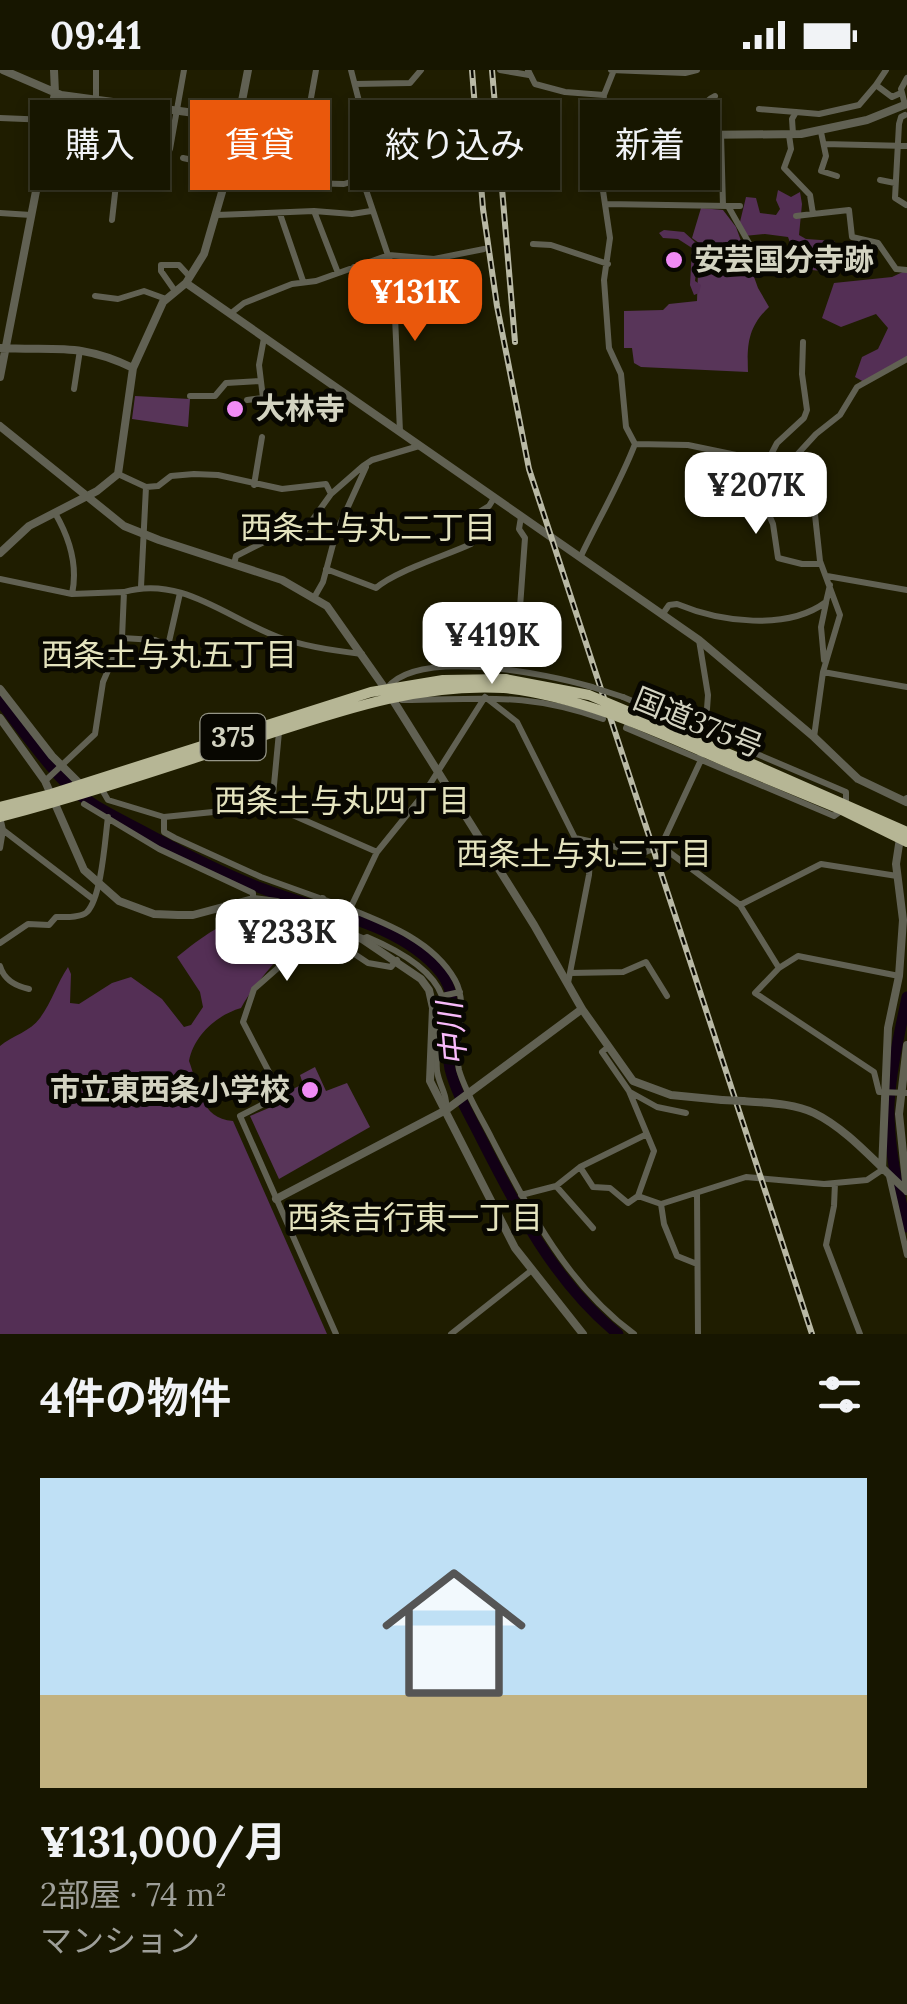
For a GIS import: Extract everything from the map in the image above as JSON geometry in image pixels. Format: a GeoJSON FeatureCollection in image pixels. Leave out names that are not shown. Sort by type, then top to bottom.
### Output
{"type":"FeatureCollection","features":[{"type":"Feature","properties":{"kind":"highway","name":"国道375号"},"geometry":{"type":"LineString","coordinates":[[68,793],[80,784],[388,693],[443,680],[503,678],[589,695],[844,806],[905,837]]}},
{"type":"Feature","properties":{"kind":"highway","name":"国道375号"},"geometry":{"type":"LineString","coordinates":[[0,817],[279,731],[388,693]]}},
{"type":"Feature","properties":{"kind":"highway","name":"国道375号"},"geometry":{"type":"LineString","coordinates":[[0,807],[53,798]]}},
{"type":"Feature","properties":{"kind":"street"},"geometry":{"type":"LineString","coordinates":[[3,70],[55,93],[87,100]]}},
{"type":"Feature","properties":{"kind":"street"},"geometry":{"type":"LineString","coordinates":[[54,70],[54,100]]}},
{"type":"Feature","properties":{"kind":"street"},"geometry":{"type":"LineString","coordinates":[[96,70],[96,100]]}},
{"type":"Feature","properties":{"kind":"street"},"geometry":{"type":"LineString","coordinates":[[170,149],[184,70]]}},
{"type":"Feature","properties":{"kind":"street"},"geometry":{"type":"LineString","coordinates":[[243,100],[248,70]]}},
{"type":"Feature","properties":{"kind":"street"},"geometry":{"type":"LineString","coordinates":[[311,100],[316,70]]}},
{"type":"Feature","properties":{"kind":"street"},"geometry":{"type":"LineString","coordinates":[[351,70],[359,100]]}},
{"type":"Feature","properties":{"kind":"street"},"geometry":{"type":"LineString","coordinates":[[500,70],[529,73],[535,84],[550,88],[604,95]]}},
{"type":"Feature","properties":{"kind":"street"},"geometry":{"type":"LineString","coordinates":[[604,100],[612,70],[697,70]]}},
{"type":"Feature","properties":{"kind":"street"},"geometry":{"type":"LineString","coordinates":[[758,109],[818,114],[860,105],[886,70]]}},
{"type":"Feature","properties":{"kind":"street"},"geometry":{"type":"LineString","coordinates":[[355,84],[410,83],[424,71]]}},
{"type":"Feature","properties":{"kind":"street"},"geometry":{"type":"LineString","coordinates":[[876,85],[892,97],[901,92],[907,78]]}},
{"type":"Feature","properties":{"kind":"street"},"geometry":{"type":"LineString","coordinates":[[901,92],[906,108],[896,146],[895,198],[906,205]]}},
{"type":"Feature","properties":{"kind":"street"},"geometry":{"type":"LineString","coordinates":[[707,100],[715,96]]}},
{"type":"Feature","properties":{"kind":"street"},"geometry":{"type":"LineString","coordinates":[[170,108],[190,111]]}},
{"type":"Feature","properties":{"kind":"street"},"geometry":{"type":"LineString","coordinates":[[754,252],[726,206],[720,134],[820,132],[906,108]]}},
{"type":"Feature","properties":{"kind":"street"},"geometry":{"type":"LineString","coordinates":[[796,112],[784,168],[810,195],[814,214]]}},
{"type":"Feature","properties":{"kind":"street"},"geometry":{"type":"LineString","coordinates":[[0,118],[30,119]]}},
{"type":"Feature","properties":{"kind":"street"},"geometry":{"type":"LineString","coordinates":[[820,132],[826,156],[821,171],[838,176]]}},
{"type":"Feature","properties":{"kind":"street"},"geometry":{"type":"LineString","coordinates":[[824,144],[907,146]]}},
{"type":"Feature","properties":{"kind":"street"},"geometry":{"type":"LineString","coordinates":[[182,158],[190,160]]}},
{"type":"Feature","properties":{"kind":"street"},"geometry":{"type":"LineString","coordinates":[[880,180],[895,183]]}},
{"type":"Feature","properties":{"kind":"street"},"geometry":{"type":"LineString","coordinates":[[0,377],[36,190]]}},
{"type":"Feature","properties":{"kind":"street"},"geometry":{"type":"LineString","coordinates":[[112,220],[115,190]]}},
{"type":"Feature","properties":{"kind":"street"},"geometry":{"type":"LineString","coordinates":[[0,553],[28,526],[112,481],[118,474],[133,368],[166,300],[188,280],[204,254],[224,190]]}},
{"type":"Feature","properties":{"kind":"street"},"geometry":{"type":"LineString","coordinates":[[366,190],[389,256],[396,291],[400,434]]}},
{"type":"Feature","properties":{"kind":"street"},"geometry":{"type":"LineString","coordinates":[[604,190],[610,238],[604,280],[608,348],[621,374],[626,427],[635,444]]}},
{"type":"Feature","properties":{"kind":"street"},"geometry":{"type":"LineString","coordinates":[[606,204],[740,206]]}},
{"type":"Feature","properties":{"kind":"street"},"geometry":{"type":"LineString","coordinates":[[796,216],[849,210],[852,237],[878,243],[896,268],[907,270]]}},
{"type":"Feature","properties":{"kind":"street"},"geometry":{"type":"LineString","coordinates":[[314,211],[338,274]]}},
{"type":"Feature","properties":{"kind":"street"},"geometry":{"type":"LineString","coordinates":[[217,215],[371,211]]}},
{"type":"Feature","properties":{"kind":"street"},"geometry":{"type":"LineString","coordinates":[[0,213],[31,215]]}},
{"type":"Feature","properties":{"kind":"street"},"geometry":{"type":"LineString","coordinates":[[280,214],[304,282]]}},
{"type":"Feature","properties":{"kind":"street"},"geometry":{"type":"LineString","coordinates":[[533,244],[608,264]]}},
{"type":"Feature","properties":{"kind":"street"},"geometry":{"type":"LineString","coordinates":[[230,314],[244,304],[304,282],[316,282],[389,256],[434,259],[484,248]]}},
{"type":"Feature","properties":{"kind":"street"},"geometry":{"type":"LineString","coordinates":[[175,291],[161,271],[162,265],[179,266],[188,280],[230,314],[699,640],[858,779],[888,796],[906,802],[907,799]]}},
{"type":"Feature","properties":{"kind":"street"},"geometry":{"type":"LineString","coordinates":[[354,267],[360,297],[396,291]]}},
{"type":"Feature","properties":{"kind":"street"},"geometry":{"type":"LineString","coordinates":[[95,296],[118,300],[144,291],[166,300]]}},
{"type":"Feature","properties":{"kind":"street"},"geometry":{"type":"LineString","coordinates":[[247,400],[263,398],[259,365],[264,338]]}},
{"type":"Feature","properties":{"kind":"street"},"geometry":{"type":"LineString","coordinates":[[802,342],[806,410],[804,418],[768,457],[764,468],[766,508],[773,524],[778,558],[821,564]]}},
{"type":"Feature","properties":{"kind":"street"},"geometry":{"type":"LineString","coordinates":[[3,348],[54,346],[108,356],[133,368]]}},
{"type":"Feature","properties":{"kind":"street"},"geometry":{"type":"LineString","coordinates":[[74,388],[80,350]]}},
{"type":"Feature","properties":{"kind":"street"},"geometry":{"type":"LineString","coordinates":[[793,458],[840,415],[857,386],[907,359]]}},
{"type":"Feature","properties":{"kind":"street"},"geometry":{"type":"LineString","coordinates":[[190,396],[215,396],[226,382],[260,381]]}},
{"type":"Feature","properties":{"kind":"street"},"geometry":{"type":"LineString","coordinates":[[0,426],[124,526],[282,580],[315,596],[338,618],[569,978],[582,1009],[633,1081],[652,1090],[783,1104],[812,1112],[830,1123],[907,1192]]}},
{"type":"Feature","properties":{"kind":"street"},"geometry":{"type":"LineString","coordinates":[[254,485],[262,437]]}},
{"type":"Feature","properties":{"kind":"street"},"geometry":{"type":"LineString","coordinates":[[635,444],[709,447],[741,456],[793,458],[806,466],[811,478],[821,564],[840,615],[824,669],[814,737]]}},
{"type":"Feature","properties":{"kind":"street"},"geometry":{"type":"LineString","coordinates":[[581,556],[635,444]]}},
{"type":"Feature","properties":{"kind":"street"},"geometry":{"type":"LineString","coordinates":[[315,596],[336,533],[366,467],[372,460],[418,446]]}},
{"type":"Feature","properties":{"kind":"street"},"geometry":{"type":"LineString","coordinates":[[234,564],[236,556],[274,538],[303,532],[331,494],[366,467]]}},
{"type":"Feature","properties":{"kind":"street"},"geometry":{"type":"LineString","coordinates":[[118,474],[146,487],[158,486],[171,476],[194,474],[218,475],[282,489],[326,484],[331,494]]}},
{"type":"Feature","properties":{"kind":"street"},"geometry":{"type":"LineString","coordinates":[[142,586],[146,487]]}},
{"type":"Feature","properties":{"kind":"street"},"geometry":{"type":"LineString","coordinates":[[326,569],[376,588],[390,576],[471,544],[472,516],[489,506],[494,498]]}},
{"type":"Feature","properties":{"kind":"street"},"geometry":{"type":"LineString","coordinates":[[55,513],[69,543],[74,570],[72,594]]}},
{"type":"Feature","properties":{"kind":"street"},"geometry":{"type":"LineString","coordinates":[[520,517],[519,529],[525,538],[518,635],[503,658],[503,678],[516,671],[569,680],[623,697],[846,792],[844,806],[834,816],[626,728],[636,704]]}},
{"type":"Feature","properties":{"kind":"street"},"geometry":{"type":"LineString","coordinates":[[0,579],[72,594],[124,592],[152,586],[214,604],[282,639],[364,654]]}},
{"type":"Feature","properties":{"kind":"street"},"geometry":{"type":"LineString","coordinates":[[828,580],[907,590]]}},
{"type":"Feature","properties":{"kind":"street"},"geometry":{"type":"LineString","coordinates":[[824,669],[821,627],[828,580]]}},
{"type":"Feature","properties":{"kind":"street"},"geometry":{"type":"LineString","coordinates":[[48,778],[95,734],[103,682],[122,638],[124,592]]}},
{"type":"Feature","properties":{"kind":"street"},"geometry":{"type":"LineString","coordinates":[[122,638],[155,640],[168,646],[180,593]]}},
{"type":"Feature","properties":{"kind":"street"},"geometry":{"type":"LineString","coordinates":[[662,615],[669,605],[676,604],[751,622],[792,619],[826,602]]}},
{"type":"Feature","properties":{"kind":"street"},"geometry":{"type":"LineString","coordinates":[[485,696],[516,722],[574,838],[642,854],[661,846],[701,760],[698,728],[707,710],[708,695],[699,640]]}},
{"type":"Feature","properties":{"kind":"street"},"geometry":{"type":"LineString","coordinates":[[824,669],[907,687]]}},
{"type":"Feature","properties":{"kind":"street"},"geometry":{"type":"LineString","coordinates":[[513,697],[516,671]]}},
{"type":"Feature","properties":{"kind":"street"},"geometry":{"type":"LineString","coordinates":[[564,705],[569,680]]}},
{"type":"Feature","properties":{"kind":"street"},"geometry":{"type":"LineString","coordinates":[[0,689],[80,784]]}},
{"type":"Feature","properties":{"kind":"street"},"geometry":{"type":"LineString","coordinates":[[388,693],[412,700],[513,697],[564,705],[603,719]]}},
{"type":"Feature","properties":{"kind":"street"},"geometry":{"type":"LineString","coordinates":[[350,908],[376,852],[422,795],[485,696]]}},
{"type":"Feature","properties":{"kind":"street"},"geometry":{"type":"LineString","coordinates":[[0,718],[48,778],[84,870],[129,906],[165,915],[193,915],[253,898],[277,902],[316,915],[397,960],[429,990],[433,1008],[430,1081],[451,1107]]}},
{"type":"Feature","properties":{"kind":"street"},"geometry":{"type":"LineString","coordinates":[[272,806],[279,731]]}},
{"type":"Feature","properties":{"kind":"street"},"geometry":{"type":"LineString","coordinates":[[98,788],[108,800],[164,816],[272,806],[376,852]]}},
{"type":"Feature","properties":{"kind":"street"},"geometry":{"type":"LineString","coordinates":[[84,804],[159,849],[252,892],[253,898]]}},
{"type":"Feature","properties":{"kind":"street"},"geometry":{"type":"LineString","coordinates":[[164,816],[164,832],[175,838],[261,877],[350,908],[410,937],[449,970],[459,992],[458,1064],[468,1093],[548,1240],[586,1291],[634,1334]]}},
{"type":"Feature","properties":{"kind":"street"},"geometry":{"type":"LineString","coordinates":[[0,817],[4,830],[0,848]]}},
{"type":"Feature","properties":{"kind":"street"},"geometry":{"type":"LineString","coordinates":[[0,944],[28,924],[49,925],[56,917],[84,915],[97,884],[108,817]]}},
{"type":"Feature","properties":{"kind":"street"},"geometry":{"type":"LineString","coordinates":[[4,830],[93,899]]}},
{"type":"Feature","properties":{"kind":"street"},"geometry":{"type":"LineString","coordinates":[[905,837],[897,876],[904,920],[899,976],[888,1028],[885,1173],[907,1255]]}},
{"type":"Feature","properties":{"kind":"street"},"geometry":{"type":"LineString","coordinates":[[569,978],[589,875],[591,842]]}},
{"type":"Feature","properties":{"kind":"street"},"geometry":{"type":"LineString","coordinates":[[661,846],[740,905],[778,968]]}},
{"type":"Feature","properties":{"kind":"street"},"geometry":{"type":"LineString","coordinates":[[740,905],[821,864],[897,876]]}},
{"type":"Feature","properties":{"kind":"street"},"geometry":{"type":"LineString","coordinates":[[316,915],[323,898]]}},
{"type":"Feature","properties":{"kind":"street"},"geometry":{"type":"LineString","coordinates":[[336,1334],[240,1116],[281,1095],[242,1022],[254,989],[320,930],[368,963],[391,967],[397,960]]}},
{"type":"Feature","properties":{"kind":"street"},"geometry":{"type":"LineString","coordinates":[[362,940],[366,937],[385,945],[438,984],[443,996],[436,1061],[438,1078],[515,1248],[583,1334]]}},
{"type":"Feature","properties":{"kind":"street"},"geometry":{"type":"LineString","coordinates":[[899,976],[798,956],[778,968],[755,993],[874,1072],[879,1092],[902,1093]]}},
{"type":"Feature","properties":{"kind":"street"},"geometry":{"type":"LineString","coordinates":[[569,978],[623,972],[646,962],[666,996]]}},
{"type":"Feature","properties":{"kind":"street"},"geometry":{"type":"LineString","coordinates":[[0,966],[3,975],[14,984],[29,989]]}},
{"type":"Feature","properties":{"kind":"street"},"geometry":{"type":"LineString","coordinates":[[443,996],[459,992]]}},
{"type":"Feature","properties":{"kind":"street"},"geometry":{"type":"LineString","coordinates":[[276,1198],[451,1107],[582,1009]]}},
{"type":"Feature","properties":{"kind":"street"},"geometry":{"type":"LineString","coordinates":[[907,1045],[901,1158],[907,1192]]}},
{"type":"Feature","properties":{"kind":"street"},"geometry":{"type":"LineString","coordinates":[[580,1168],[593,1187],[610,1188],[628,1203],[638,1196],[654,1151],[629,1091],[602,1052],[608,1047]]}},
{"type":"Feature","properties":{"kind":"street"},"geometry":{"type":"LineString","coordinates":[[629,1091],[657,1108],[686,1113]]}},
{"type":"Feature","properties":{"kind":"street"},"geometry":{"type":"LineString","coordinates":[[521,1195],[556,1186],[580,1168],[647,1134]]}},
{"type":"Feature","properties":{"kind":"street"},"geometry":{"type":"LineString","coordinates":[[638,1196],[662,1204],[746,1178],[835,1183],[867,1180],[885,1173]]}},
{"type":"Feature","properties":{"kind":"street"},"geometry":{"type":"LineString","coordinates":[[835,1183],[826,1244],[860,1334]]}},
{"type":"Feature","properties":{"kind":"street"},"geometry":{"type":"LineString","coordinates":[[556,1186],[593,1228]]}},
{"type":"Feature","properties":{"kind":"street"},"geometry":{"type":"LineString","coordinates":[[697,1194],[698,1334]]}},
{"type":"Feature","properties":{"kind":"street"},"geometry":{"type":"LineString","coordinates":[[662,1204],[664,1224],[677,1256],[697,1264]]}},
{"type":"Feature","properties":{"kind":"street"},"geometry":{"type":"LineString","coordinates":[[451,1334],[532,1270]]}},
{"type":"Feature","properties":{"kind":"shaded area"},"geometry":{"type":"Polygon","coordinates":[[[778,190],[791,197],[800,192],[799,235],[835,241],[832,272],[812,270],[802,253],[792,248],[788,237],[744,236],[739,226],[746,197],[756,198],[760,213],[776,215],[780,209],[776,200],[778,190]]]}},
{"type":"Feature","properties":{"kind":"shaded area"},"geometry":{"type":"Polygon","coordinates":[[[701,208],[723,210],[736,227],[769,307],[750,336],[748,372],[641,367],[634,363],[632,348],[624,348],[624,311],[663,310],[669,304],[697,301],[699,243],[692,238],[701,208]]]}},
{"type":"Feature","properties":{"kind":"shaded area"},"geometry":{"type":"Polygon","coordinates":[[[684,232],[715,251],[714,269],[696,273],[695,281],[701,285],[699,293],[694,295],[690,285],[692,248],[678,239],[663,238],[659,233],[684,232]]]}},
{"type":"Feature","properties":{"kind":"shaded area"},"geometry":{"type":"Polygon","coordinates":[[[907,270],[907,359],[864,382],[855,377],[862,357],[878,349],[888,328],[876,314],[841,327],[822,318],[834,283],[892,277],[907,270]]]}},
{"type":"Feature","properties":{"kind":"shaded area"},"geometry":{"type":"Polygon","coordinates":[[[135,396],[190,399],[188,427],[132,419],[135,396]]]}},
{"type":"Feature","properties":{"kind":"shaded area"},"geometry":{"type":"Polygon","coordinates":[[[277,911],[301,927],[241,1008],[215,1021],[201,1035],[189,1061],[207,1108],[222,1119],[233,1121],[327,1334],[0,1334],[0,1046],[36,1023],[68,967],[70,1003],[79,1004],[112,983],[131,977],[162,999],[184,1027],[191,1025],[203,1007],[200,992],[177,957],[223,925],[248,915],[277,911]]]}},
{"type":"Feature","properties":{"kind":"shaded area"},"geometry":{"type":"Polygon","coordinates":[[[315,1067],[326,1091],[347,1083],[370,1127],[279,1179],[250,1116],[290,1099],[287,1092],[303,1084],[300,1075],[315,1067]]]}},
{"type":"Feature","properties":{"kind":"waterway","name":"中川"},"geometry":{"type":"LineString","coordinates":[[0,701],[61,778],[92,803],[236,878],[383,931],[405,942],[441,973],[451,996],[450,1069],[464,1104],[539,1244],[575,1292],[618,1334]]}},
{"type":"Feature","properties":{"kind":"waterway","name":"中川"},"geometry":{"type":"LineString","coordinates":[[907,997],[889,1104],[894,1166],[907,1227]]}},
{"type":"Feature","properties":{"kind":"railway"},"geometry":{"type":"LineString","coordinates":[[472,70],[483,209],[497,306],[529,469],[812,1334]]}},
{"type":"Feature","properties":{"kind":"railway"},"geometry":{"type":"LineString","coordinates":[[492,70],[515,342]]}},
{"type":"Feature","properties":{"kind":"place","name":"安芸国分寺跡"},"geometry":{"type":"Point","coordinates":[674,260]}},
{"type":"Feature","properties":{"kind":"place","name":"大林寺"},"geometry":{"type":"Point","coordinates":[235,409]}},
{"type":"Feature","properties":{"kind":"place","name":"市立東西条小学校"},"geometry":{"type":"Point","coordinates":[310,1090]}},
{"type":"Feature","properties":{"kind":"district","name":"西条土与丸二丁目"},"geometry":{"type":"Point","coordinates":[368,528]}},
{"type":"Feature","properties":{"kind":"district","name":"西条土与丸五丁目"},"geometry":{"type":"Point","coordinates":[169,655]}},
{"type":"Feature","properties":{"kind":"district","name":"西条土与丸四丁目"},"geometry":{"type":"Point","coordinates":[342,801]}},
{"type":"Feature","properties":{"kind":"district","name":"西条土与丸三丁目"},"geometry":{"type":"Point","coordinates":[584,854]}},
{"type":"Feature","properties":{"kind":"district","name":"西条吉行東一丁目"},"geometry":{"type":"Point","coordinates":[415,1218]}}]}
